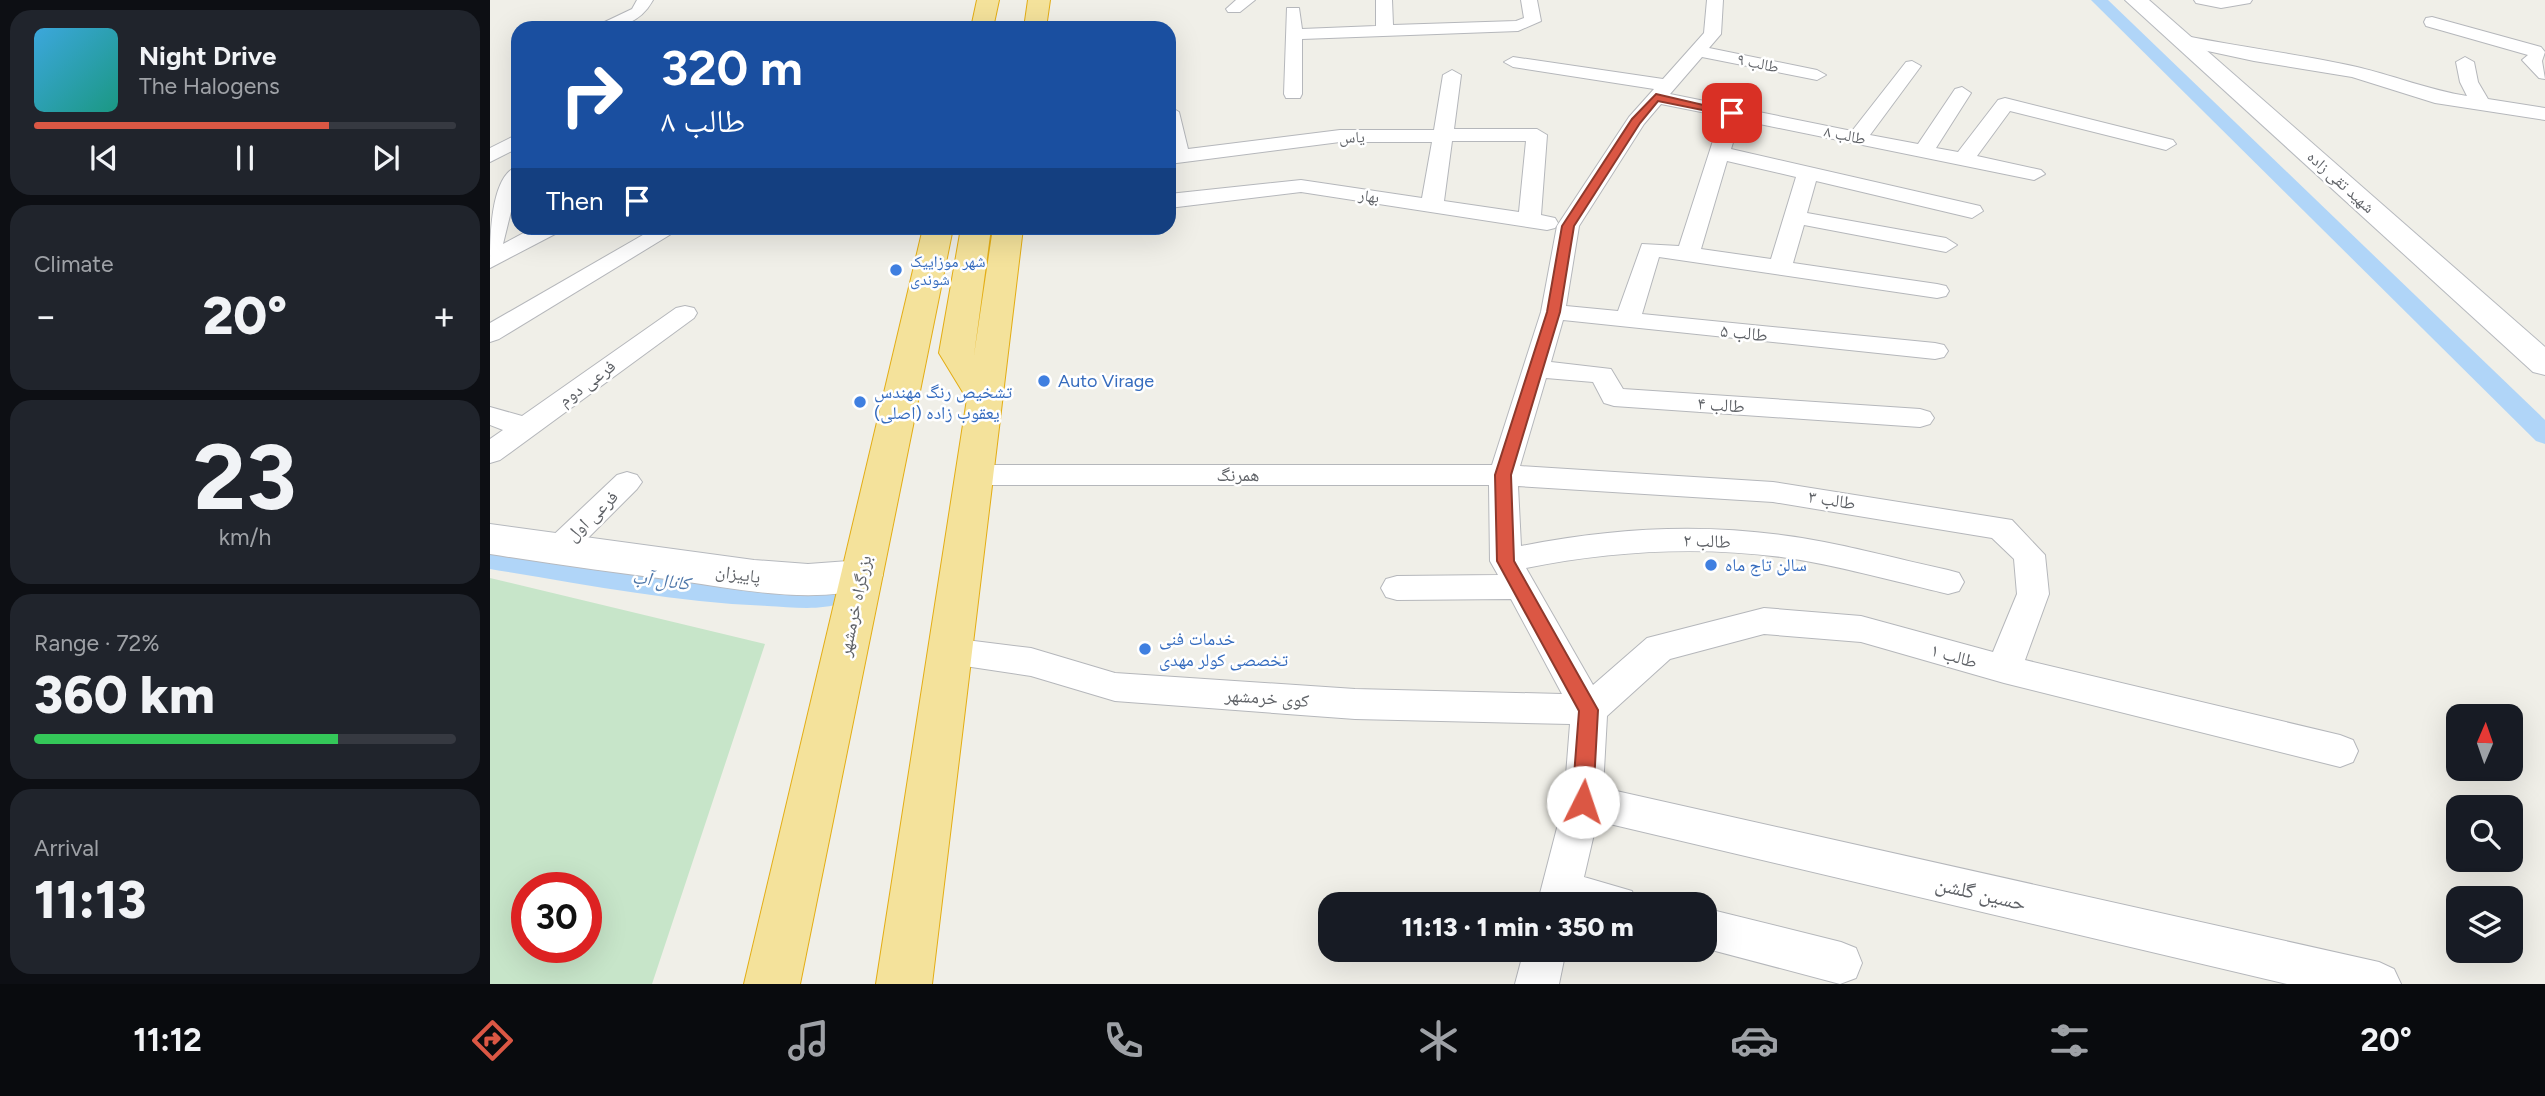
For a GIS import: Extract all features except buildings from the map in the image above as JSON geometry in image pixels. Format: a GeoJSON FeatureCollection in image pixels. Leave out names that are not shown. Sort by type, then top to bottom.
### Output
{"type":"FeatureCollection","features":[{"type":"Feature","properties":{"kind":"highway"},"geometry":{"type":"LineString","coordinates":[[984,21],[988,0]]}},
{"type":"Feature","properties":{"kind":"highway"},"geometry":{"type":"LineString","coordinates":[[1036,21],[1039,0]]}},
{"type":"Feature","properties":{"kind":"highway","name":"بزرگراه خرمشهر"},"geometry":{"type":"LineString","coordinates":[[772,984],[937,235]]}},
{"type":"Feature","properties":{"kind":"highway"},"geometry":{"type":"LineString","coordinates":[[904,984],[984,398],[993,255],[980,235]]}},
{"type":"Feature","properties":{"kind":"highway"},"geometry":{"type":"LineString","coordinates":[[928,276],[993,255]]}},
{"type":"Feature","properties":{"kind":"main road","name":"شهید تقی زاده"},"geometry":{"type":"LineString","coordinates":[[2136,0],[2545,365]]}},
{"type":"Feature","properties":{"kind":"main road","name":"پاییزان"},"geometry":{"type":"LineString","coordinates":[[490,539],[772,578],[839,579],[862,575]]}},
{"type":"Feature","properties":{"kind":"street"},"geometry":{"type":"LineString","coordinates":[[617,21],[638,12],[645,0]]}},
{"type":"Feature","properties":{"kind":"street"},"geometry":{"type":"LineString","coordinates":[[1384,0],[1385,30]]}},
{"type":"Feature","properties":{"kind":"street"},"geometry":{"type":"LineString","coordinates":[[1293,34],[1518,26],[1533,21],[1529,0]]}},
{"type":"Feature","properties":{"kind":"street"},"geometry":{"type":"LineString","coordinates":[[1559,892],[1583,802],[1589,710],[1513,574],[1503,475],[1553,312],[1568,226],[1636,121],[1700,51],[1712,34],[1715,0]]}},
{"type":"Feature","properties":{"kind":"street"},"geometry":{"type":"LineString","coordinates":[[2202,0],[2221,3],[2251,0]]}},
{"type":"Feature","properties":{"kind":"street"},"geometry":{"type":"LineString","coordinates":[[1293,12],[1293,94]]}},
{"type":"Feature","properties":{"kind":"street"},"geometry":{"type":"LineString","coordinates":[[2432,22],[2535,51],[2539,56],[2531,60],[2545,74]]}},
{"type":"Feature","properties":{"kind":"street"},"geometry":{"type":"LineString","coordinates":[[2181,40],[2254,56],[2342,69],[2435,97],[2545,114]]}},
{"type":"Feature","properties":{"kind":"street","name":"طالب ۹"},"geometry":{"type":"LineString","coordinates":[[1700,51],[1817,75]]}},
{"type":"Feature","properties":{"kind":"street","name":"طالب ۸"},"geometry":{"type":"LineString","coordinates":[[1513,62],[1662,91],[1732,113],[2034,174]]}},
{"type":"Feature","properties":{"kind":"street"},"geometry":{"type":"LineString","coordinates":[[2465,62],[2469,82],[2482,106]]}},
{"type":"Feature","properties":{"kind":"street"},"geometry":{"type":"LineString","coordinates":[[1857,138],[1912,66]]}},
{"type":"Feature","properties":{"kind":"street"},"geometry":{"type":"LineString","coordinates":[[1432,205],[1452,75]]}},
{"type":"Feature","properties":{"kind":"street"},"geometry":{"type":"LineString","coordinates":[[1924,151],[1962,93]]}},
{"type":"Feature","properties":{"kind":"street"},"geometry":{"type":"LineString","coordinates":[[1964,159],[2005,104],[2166,144]]}},
{"type":"Feature","properties":{"kind":"street"},"geometry":{"type":"LineString","coordinates":[[1688,254],[1732,113]]}},
{"type":"Feature","properties":{"kind":"street","name":"یاس"},"geometry":{"type":"LineString","coordinates":[[1176,157],[1340,136],[1537,135],[1529,220]]}},
{"type":"Feature","properties":{"kind":"street"},"geometry":{"type":"LineString","coordinates":[[490,156],[511,145]]}},
{"type":"Feature","properties":{"kind":"street"},"geometry":{"type":"LineString","coordinates":[[1720,153],[1972,211]]}},
{"type":"Feature","properties":{"kind":"street"},"geometry":{"type":"LineString","coordinates":[[1780,267],[1808,172]]}},
{"type":"Feature","properties":{"kind":"street"},"geometry":{"type":"LineString","coordinates":[[490,252],[509,207],[508,180],[511,178]]}},
{"type":"Feature","properties":{"kind":"street","name":"بهار"},"geometry":{"type":"LineString","coordinates":[[1176,200],[1301,186],[1568,226]]}},
{"type":"Feature","properties":{"kind":"street"},"geometry":{"type":"LineString","coordinates":[[1795,217],[1946,246]]}},
{"type":"Feature","properties":{"kind":"street"},"geometry":{"type":"LineString","coordinates":[[490,261],[536,235]]}},
{"type":"Feature","properties":{"kind":"street"},"geometry":{"type":"LineString","coordinates":[[490,334],[658,235]]}},
{"type":"Feature","properties":{"kind":"street"},"geometry":{"type":"LineString","coordinates":[[1628,320],[1650,249],[1937,291]]}},
{"type":"Feature","properties":{"kind":"street","name":"طالب ۵"},"geometry":{"type":"LineString","coordinates":[[1553,312],[1935,351]]}},
{"type":"Feature","properties":{"kind":"street","name":"فرعی دوم"},"geometry":{"type":"LineString","coordinates":[[490,453],[685,313]]}},
{"type":"Feature","properties":{"kind":"street","name":"طالب ۴"},"geometry":{"type":"LineString","coordinates":[[1534,369],[1602,375],[1614,397],[1920,418]]}},
{"type":"Feature","properties":{"kind":"street"},"geometry":{"type":"LineString","coordinates":[[490,416],[526,428]]}},
{"type":"Feature","properties":{"kind":"street","name":"همرنگ"},"geometry":{"type":"LineString","coordinates":[[974,475],[1503,475]]}},
{"type":"Feature","properties":{"kind":"street","name":"طالب ۳"},"geometry":{"type":"LineString","coordinates":[[1503,475],[1773,492],[2000,528],[2029,555],[2033,594],[2004,670]]}},
{"type":"Feature","properties":{"kind":"street","name":"فرعی اول"},"geometry":{"type":"LineString","coordinates":[[557,550],[627,482]]}},
{"type":"Feature","properties":{"kind":"street","name":"طالب ۲"},"geometry":{"type":"LineString","coordinates":[[1397,588],[1513,574],[1549,551],[1675,540],[1782,546],[1948,582]]}},
{"type":"Feature","properties":{"kind":"street","name":"طالب ۱"},"geometry":{"type":"LineString","coordinates":[[1589,710],[1658,648],[1764,621],[1861,629],[2004,670],[2340,751]]}},
{"type":"Feature","properties":{"kind":"street","name":"کوی خرمشهر"},"geometry":{"type":"LineString","coordinates":[[950,652],[1031,662],[1115,688],[1356,704],[1589,710]]}},
{"type":"Feature","properties":{"kind":"street","name":"حسین گلشن"},"geometry":{"type":"LineString","coordinates":[[1583,802],[2379,984]]}},
{"type":"Feature","properties":{"kind":"street"},"geometry":{"type":"LineString","coordinates":[[1717,931],[1841,963]]}},
{"type":"Feature","properties":{"kind":"street"},"geometry":{"type":"LineString","coordinates":[[1537,984],[1542,962]]}},
{"type":"Feature","properties":{"kind":"green space"},"geometry":{"type":"Polygon","coordinates":[[[490,578],[765,644],[652,984],[490,984],[490,578]]]}},
{"type":"Feature","properties":{"kind":"waterway"},"geometry":{"type":"LineString","coordinates":[[2099,0],[2545,435]]}},
{"type":"Feature","properties":{"kind":"waterway","name":"کانال آب"},"geometry":{"type":"LineString","coordinates":[[490,558],[703,590],[831,595]]}},
{"type":"Feature","properties":{"kind":"place","name":"شهر موزاییک شوندی"},"geometry":{"type":"Point","coordinates":[896,270]}},
{"type":"Feature","properties":{"kind":"place","name":"Auto Virage"},"geometry":{"type":"Point","coordinates":[1044,381]}},
{"type":"Feature","properties":{"kind":"place","name":"تشخیص رنگ مهندس یعقوب زاده (اصلی)"},"geometry":{"type":"Point","coordinates":[860,402]}},
{"type":"Feature","properties":{"kind":"place","name":"سالن تاج ماه"},"geometry":{"type":"Point","coordinates":[1711,565]}},
{"type":"Feature","properties":{"kind":"place","name":"خدمات فنی تخصصی کولر مهدی"},"geometry":{"type":"Point","coordinates":[1145,649]}},
{"type":"Feature","properties":{"kind":"route"},"geometry":{"type":"LineString","coordinates":[[1583,802],[1589,710],[1506,561],[1503,475],[1553,312],[1568,226],[1636,121],[1656,97],[1732,113]]}}]}
